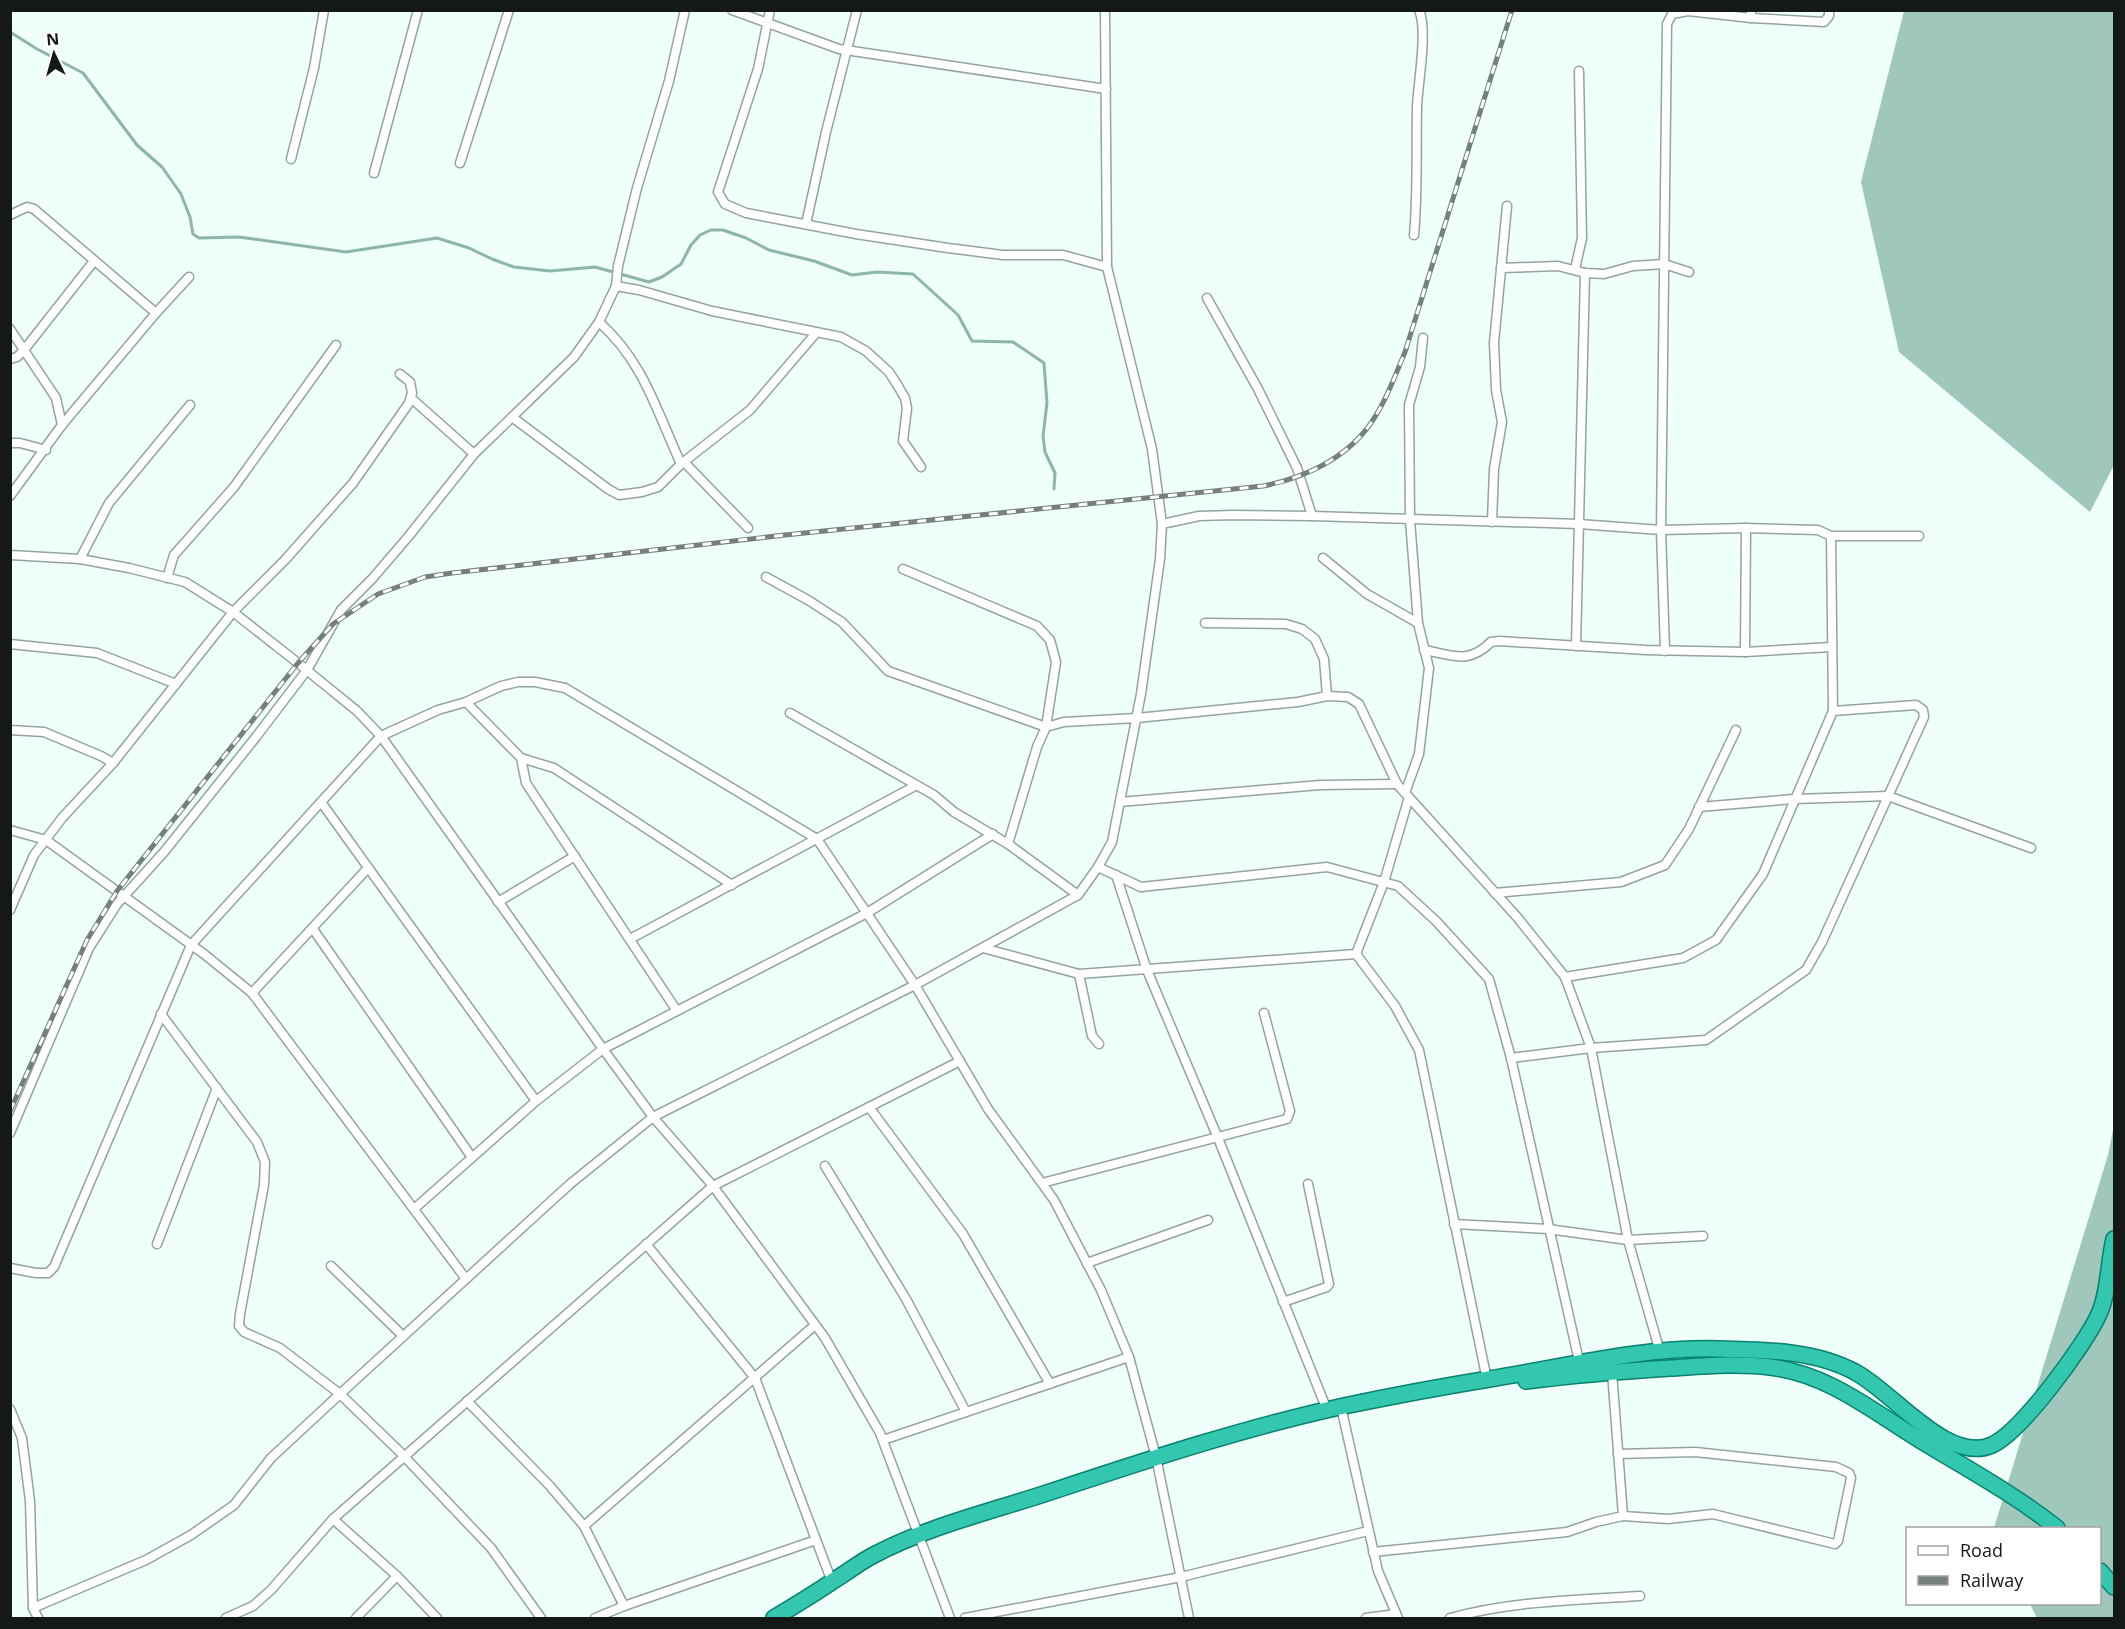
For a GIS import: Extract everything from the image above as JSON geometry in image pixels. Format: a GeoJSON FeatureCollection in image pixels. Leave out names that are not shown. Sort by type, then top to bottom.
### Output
{"type":"FeatureCollection","features":[{"type":"Feature","properties":{"kind":"highway"},"geometry":{"type":"LineString","coordinates":[[774,1618],[871,1557],[918,1535],[1156,1457],[1334,1409],[1579,1361],[1714,1349],[1775,1352],[1821,1358],[1856,1372],[1889,1395],[1920,1422],[1960,1448],[1976,1449],[1992,1445],[2013,1431],[2062,1372],[2085,1339],[2100,1312],[2115,1239]]}},
{"type":"Feature","properties":{"kind":"highway"},"geometry":{"type":"LineString","coordinates":[[1487,1380],[1521,1382],[1612,1372],[1735,1364],[1771,1367],[1801,1373],[1838,1387],[1892,1423],[2028,1505],[2056,1527]]}},
{"type":"Feature","properties":{"kind":"highway"},"geometry":{"type":"LineString","coordinates":[[2101,1572],[2115,1587]]}},
{"type":"Feature","properties":{"kind":"street"},"geometry":{"type":"LineString","coordinates":[[291,159],[314,68],[324,10]]}},
{"type":"Feature","properties":{"kind":"street"},"geometry":{"type":"LineString","coordinates":[[374,173],[418,10]]}},
{"type":"Feature","properties":{"kind":"street"},"geometry":{"type":"LineString","coordinates":[[460,163],[508,10]]}},
{"type":"Feature","properties":{"kind":"street"},"geometry":{"type":"LineString","coordinates":[[10,1132],[88,948],[123,897],[164,852],[307,670],[340,610],[372,579],[474,454],[574,357],[599,322],[616,283],[637,188],[669,81],[685,10]]}},
{"type":"Feature","properties":{"kind":"street"},"geometry":{"type":"LineString","coordinates":[[732,10],[846,50],[1106,89]]}},
{"type":"Feature","properties":{"kind":"street"},"geometry":{"type":"LineString","coordinates":[[770,10],[758,69],[718,192],[725,204],[746,213],[856,234],[1003,255],[1063,255],[1107,267]]}},
{"type":"Feature","properties":{"kind":"street"},"geometry":{"type":"LineString","coordinates":[[806,224],[857,10]]}},
{"type":"Feature","properties":{"kind":"street"},"geometry":{"type":"LineString","coordinates":[[33,1608],[146,1560],[191,1534],[234,1505],[272,1458],[340,1394],[570,1184],[653,1117],[915,985],[1078,895],[1098,867],[1112,842],[1137,718],[1160,559],[1162,524],[1152,449],[1107,267],[1105,10]]}},
{"type":"Feature","properties":{"kind":"street"},"geometry":{"type":"LineString","coordinates":[[1414,235],[1418,198],[1418,106],[1422,30],[1419,10]]}},
{"type":"Feature","properties":{"kind":"street"},"geometry":{"type":"LineString","coordinates":[[1665,651],[1661,530],[1666,24],[1672,14],[1688,11],[1751,14],[1824,22],[1829,16],[1829,10]]}},
{"type":"Feature","properties":{"kind":"street"},"geometry":{"type":"LineString","coordinates":[[1575,269],[1582,238],[1579,71]]}},
{"type":"Feature","properties":{"kind":"street"},"geometry":{"type":"LineString","coordinates":[[1492,522],[1494,469],[1502,422],[1496,390],[1494,343],[1507,206]]}},
{"type":"Feature","properties":{"kind":"street"},"geometry":{"type":"LineString","coordinates":[[10,215],[27,207],[34,209],[156,313]]}},
{"type":"Feature","properties":{"kind":"street"},"geometry":{"type":"LineString","coordinates":[[10,359],[17,357],[24,350],[94,261]]}},
{"type":"Feature","properties":{"kind":"street"},"geometry":{"type":"LineString","coordinates":[[1501,268],[1558,266],[1585,273],[1604,274],[1633,266],[1664,264],[1689,272]]}},
{"type":"Feature","properties":{"kind":"street"},"geometry":{"type":"LineString","coordinates":[[1576,646],[1585,273]]}},
{"type":"Feature","properties":{"kind":"street"},"geometry":{"type":"LineString","coordinates":[[10,496],[46,450],[62,425],[189,277]]}},
{"type":"Feature","properties":{"kind":"street"},"geometry":{"type":"LineString","coordinates":[[616,283],[712,311],[841,337],[866,351],[889,372],[905,398],[907,408],[903,441],[921,466]]}},
{"type":"Feature","properties":{"kind":"street"},"geometry":{"type":"LineString","coordinates":[[1207,298],[1258,389],[1297,468],[1312,516]]}},
{"type":"Feature","properties":{"kind":"street"},"geometry":{"type":"LineString","coordinates":[[599,322],[611,332],[638,366],[682,463],[748,528]]}},
{"type":"Feature","properties":{"kind":"street"},"geometry":{"type":"LineString","coordinates":[[10,329],[56,398],[62,425]]}},
{"type":"Feature","properties":{"kind":"street"},"geometry":{"type":"LineString","coordinates":[[512,417],[608,489],[619,495],[642,492],[658,487],[682,463],[750,410],[816,333]]}},
{"type":"Feature","properties":{"kind":"street"},"geometry":{"type":"LineString","coordinates":[[1356,954],[1384,882],[1419,754],[1429,668],[1418,623],[1410,520],[1409,405],[1420,367],[1423,338]]}},
{"type":"Feature","properties":{"kind":"street"},"geometry":{"type":"LineString","coordinates":[[167,578],[174,555],[234,487],[336,345]]}},
{"type":"Feature","properties":{"kind":"street"},"geometry":{"type":"LineString","coordinates":[[10,910],[34,855],[45,840],[113,763],[233,612],[285,560],[353,483],[409,403],[412,393],[410,382],[400,374]]}},
{"type":"Feature","properties":{"kind":"street"},"geometry":{"type":"LineString","coordinates":[[411,398],[474,454]]}},
{"type":"Feature","properties":{"kind":"street"},"geometry":{"type":"LineString","coordinates":[[80,559],[109,503],[190,405]]}},
{"type":"Feature","properties":{"kind":"street"},"geometry":{"type":"LineString","coordinates":[[10,443],[20,443],[46,450]]}},
{"type":"Feature","properties":{"kind":"street"},"geometry":{"type":"LineString","coordinates":[[1162,524],[1199,516],[1233,514],[1579,524],[1661,530],[1746,528],[1818,530],[1831,536],[1919,536]]}},
{"type":"Feature","properties":{"kind":"street"},"geometry":{"type":"LineString","coordinates":[[1745,652],[1746,528]]}},
{"type":"Feature","properties":{"kind":"street"},"geometry":{"type":"LineString","coordinates":[[1565,977],[1683,958],[1716,940],[1763,874],[1833,711],[1831,536]]}},
{"type":"Feature","properties":{"kind":"street"},"geometry":{"type":"LineString","coordinates":[[10,555],[80,559],[185,582],[233,612],[307,670],[357,711],[381,736],[653,1117],[713,1186],[815,1325],[883,1440],[950,1618]]}},
{"type":"Feature","properties":{"kind":"street"},"geometry":{"type":"LineString","coordinates":[[1323,558],[1367,594],[1418,623]]}},
{"type":"Feature","properties":{"kind":"street"},"geometry":{"type":"LineString","coordinates":[[903,569],[1037,626],[1050,640],[1056,662],[1046,727],[1037,747],[1008,844]]}},
{"type":"Feature","properties":{"kind":"street"},"geometry":{"type":"LineString","coordinates":[[766,577],[842,622],[888,671],[1046,727],[1064,722],[1137,718],[1298,702],[1327,696],[1348,697],[1359,704],[1397,784],[1496,893],[1565,977],[1592,1048],[1628,1240],[1660,1352]]}},
{"type":"Feature","properties":{"kind":"street"},"geometry":{"type":"LineString","coordinates":[[1205,623],[1286,624],[1302,629],[1315,639],[1323,659],[1327,696]]}},
{"type":"Feature","properties":{"kind":"street"},"geometry":{"type":"LineString","coordinates":[[1424,650],[1466,658],[1482,652],[1491,642],[1665,651],[1745,652],[1832,646]]}},
{"type":"Feature","properties":{"kind":"street"},"geometry":{"type":"LineString","coordinates":[[10,644],[97,653],[176,684]]}},
{"type":"Feature","properties":{"kind":"street"},"geometry":{"type":"LineString","coordinates":[[10,1268],[48,1273],[54,1267],[191,945],[381,736],[438,710],[466,702],[501,686],[518,682],[535,682],[565,688],[816,839],[867,913],[915,985],[988,1109],[1054,1200],[1101,1290],[1129,1357],[1156,1457],[1189,1618]]}},
{"type":"Feature","properties":{"kind":"street"},"geometry":{"type":"LineString","coordinates":[[466,702],[521,758],[554,768],[732,885]]}},
{"type":"Feature","properties":{"kind":"street"},"geometry":{"type":"LineString","coordinates":[[1511,1058],[1592,1048],[1706,1040],[1806,970],[1822,942],[1924,717],[1923,710],[1916,705],[1833,711]]}},
{"type":"Feature","properties":{"kind":"street"},"geometry":{"type":"LineString","coordinates":[[790,713],[934,795],[954,812],[1008,844],[1078,895]]}},
{"type":"Feature","properties":{"kind":"street"},"geometry":{"type":"LineString","coordinates":[[10,730],[44,732],[113,763]]}},
{"type":"Feature","properties":{"kind":"street"},"geometry":{"type":"LineString","coordinates":[[1496,893],[1621,882],[1665,865],[1689,829],[1736,730]]}},
{"type":"Feature","properties":{"kind":"street"},"geometry":{"type":"LineString","coordinates":[[521,758],[526,783],[677,1011]]}},
{"type":"Feature","properties":{"kind":"street"},"geometry":{"type":"LineString","coordinates":[[1120,802],[1320,785],[1397,784]]}},
{"type":"Feature","properties":{"kind":"street"},"geometry":{"type":"LineString","coordinates":[[630,939],[915,786]]}},
{"type":"Feature","properties":{"kind":"street"},"geometry":{"type":"LineString","coordinates":[[1699,807],[1888,796],[2031,848]]}},
{"type":"Feature","properties":{"kind":"street"},"geometry":{"type":"LineString","coordinates":[[321,802],[536,1101]]}},
{"type":"Feature","properties":{"kind":"street"},"geometry":{"type":"LineString","coordinates":[[10,830],[45,840],[191,945],[252,993],[466,1279]]}},
{"type":"Feature","properties":{"kind":"street"},"geometry":{"type":"LineString","coordinates":[[414,1209],[471,1156],[603,1049],[867,913],[993,834]]}},
{"type":"Feature","properties":{"kind":"street"},"geometry":{"type":"LineString","coordinates":[[498,902],[575,856]]}},
{"type":"Feature","properties":{"kind":"street"},"geometry":{"type":"LineString","coordinates":[[1098,867],[1141,887],[1327,867],[1398,886],[1436,921],[1489,980],[1511,1058],[1579,1361]]}},
{"type":"Feature","properties":{"kind":"street"},"geometry":{"type":"LineString","coordinates":[[252,993],[368,868]]}},
{"type":"Feature","properties":{"kind":"street"},"geometry":{"type":"LineString","coordinates":[[1116,875],[1147,970],[1218,1138],[1283,1302],[1334,1409],[1378,1571],[1397,1616],[1366,1618]]}},
{"type":"Feature","properties":{"kind":"street"},"geometry":{"type":"LineString","coordinates":[[313,929],[471,1156]]}},
{"type":"Feature","properties":{"kind":"street"},"geometry":{"type":"LineString","coordinates":[[983,948],[1078,974],[1356,954]]}},
{"type":"Feature","properties":{"kind":"street"},"geometry":{"type":"LineString","coordinates":[[1356,954],[1395,1006],[1419,1050],[1487,1380]]}},
{"type":"Feature","properties":{"kind":"street"},"geometry":{"type":"LineString","coordinates":[[1078,974],[1092,1036],[1099,1044]]}},
{"type":"Feature","properties":{"kind":"street"},"geometry":{"type":"LineString","coordinates":[[1042,1183],[1287,1119],[1290,1112],[1263,1013]]}},
{"type":"Feature","properties":{"kind":"street"},"geometry":{"type":"LineString","coordinates":[[161,1014],[257,1142],[264,1162],[264,1185],[239,1326],[244,1332],[280,1348],[340,1394],[404,1456],[491,1548],[541,1618]]}},
{"type":"Feature","properties":{"kind":"street"},"geometry":{"type":"LineString","coordinates":[[226,1618],[254,1606],[271,1590],[333,1519],[713,1186],[960,1061]]}},
{"type":"Feature","properties":{"kind":"street"},"geometry":{"type":"LineString","coordinates":[[157,1244],[217,1088]]}},
{"type":"Feature","properties":{"kind":"street"},"geometry":{"type":"LineString","coordinates":[[869,1107],[963,1234],[1050,1384]]}},
{"type":"Feature","properties":{"kind":"street"},"geometry":{"type":"LineString","coordinates":[[825,1166],[906,1299],[966,1412]]}},
{"type":"Feature","properties":{"kind":"street"},"geometry":{"type":"LineString","coordinates":[[1283,1302],[1327,1287],[1329,1284],[1308,1184]]}},
{"type":"Feature","properties":{"kind":"street"},"geometry":{"type":"LineString","coordinates":[[1087,1263],[1208,1220]]}},
{"type":"Feature","properties":{"kind":"street"},"geometry":{"type":"LineString","coordinates":[[1454,1224],[1548,1229],[1628,1240],[1703,1236]]}},
{"type":"Feature","properties":{"kind":"street"},"geometry":{"type":"LineString","coordinates":[[646,1244],[755,1378],[832,1582]]}},
{"type":"Feature","properties":{"kind":"street"},"geometry":{"type":"LineString","coordinates":[[331,1266],[403,1336]]}},
{"type":"Feature","properties":{"kind":"street"},"geometry":{"type":"LineString","coordinates":[[584,1526],[815,1325]]}},
{"type":"Feature","properties":{"kind":"street"},"geometry":{"type":"LineString","coordinates":[[883,1440],[1129,1357]]}},
{"type":"Feature","properties":{"kind":"street"},"geometry":{"type":"LineString","coordinates":[[1612,1372],[1623,1516]]}},
{"type":"Feature","properties":{"kind":"street"},"geometry":{"type":"LineString","coordinates":[[467,1401],[549,1485],[584,1526],[624,1606]]}},
{"type":"Feature","properties":{"kind":"street"},"geometry":{"type":"LineString","coordinates":[[10,1409],[22,1438],[30,1501],[33,1608],[38,1618]]}},
{"type":"Feature","properties":{"kind":"street"},"geometry":{"type":"LineString","coordinates":[[1373,1552],[1567,1532],[1623,1516],[1668,1519],[1713,1514],[1835,1544],[1838,1541],[1851,1478],[1849,1473],[1836,1467],[1695,1452],[1618,1454]]}},
{"type":"Feature","properties":{"kind":"street"},"geometry":{"type":"LineString","coordinates":[[333,1519],[397,1576],[437,1618]]}},
{"type":"Feature","properties":{"kind":"street"},"geometry":{"type":"LineString","coordinates":[[965,1618],[1181,1577],[1368,1531]]}},
{"type":"Feature","properties":{"kind":"street"},"geometry":{"type":"LineString","coordinates":[[595,1618],[816,1540]]}},
{"type":"Feature","properties":{"kind":"street"},"geometry":{"type":"LineString","coordinates":[[356,1618],[397,1576]]}},
{"type":"Feature","properties":{"kind":"street"},"geometry":{"type":"LineString","coordinates":[[1450,1618],[1482,1609],[1640,1596]]}},
{"type":"Feature","properties":{"kind":"green space"},"geometry":{"type":"Polygon","coordinates":[[[1904,11],[2114,11],[2114,465],[2090,512],[1899,352],[1861,182],[1904,11]]]}},
{"type":"Feature","properties":{"kind":"green space"},"geometry":{"type":"Polygon","coordinates":[[[2114,1125],[2114,1618],[2037,1618],[2030,1605],[2101,1605],[2101,1527],[1994,1527],[2108,1155],[2114,1125]]]}},
{"type":"Feature","properties":{"kind":"waterway"},"geometry":{"type":"LineString","coordinates":[[10,32],[83,73],[137,145],[162,167],[181,194],[190,217],[193,234],[199,238],[239,237],[346,252],[437,238],[469,248],[514,267],[550,271],[595,267],[649,282],[662,277],[681,264],[691,245],[700,235],[711,230],[723,230],[746,238],[769,250],[814,261],[852,275],[877,272],[913,274],[958,315],[972,341],[1013,342],[1044,363],[1047,403],[1043,436],[1045,452],[1055,473],[1054,489]]}},
{"type":"Feature","properties":{"kind":"railway"},"geometry":{"type":"LineString","coordinates":[[10,1111],[87,940],[117,891],[298,663],[333,624],[378,594],[425,577],[452,573],[785,535],[1263,486],[1294,478],[1337,457],[1361,436],[1371,423],[1386,397],[1405,352],[1512,10]]}}]}
